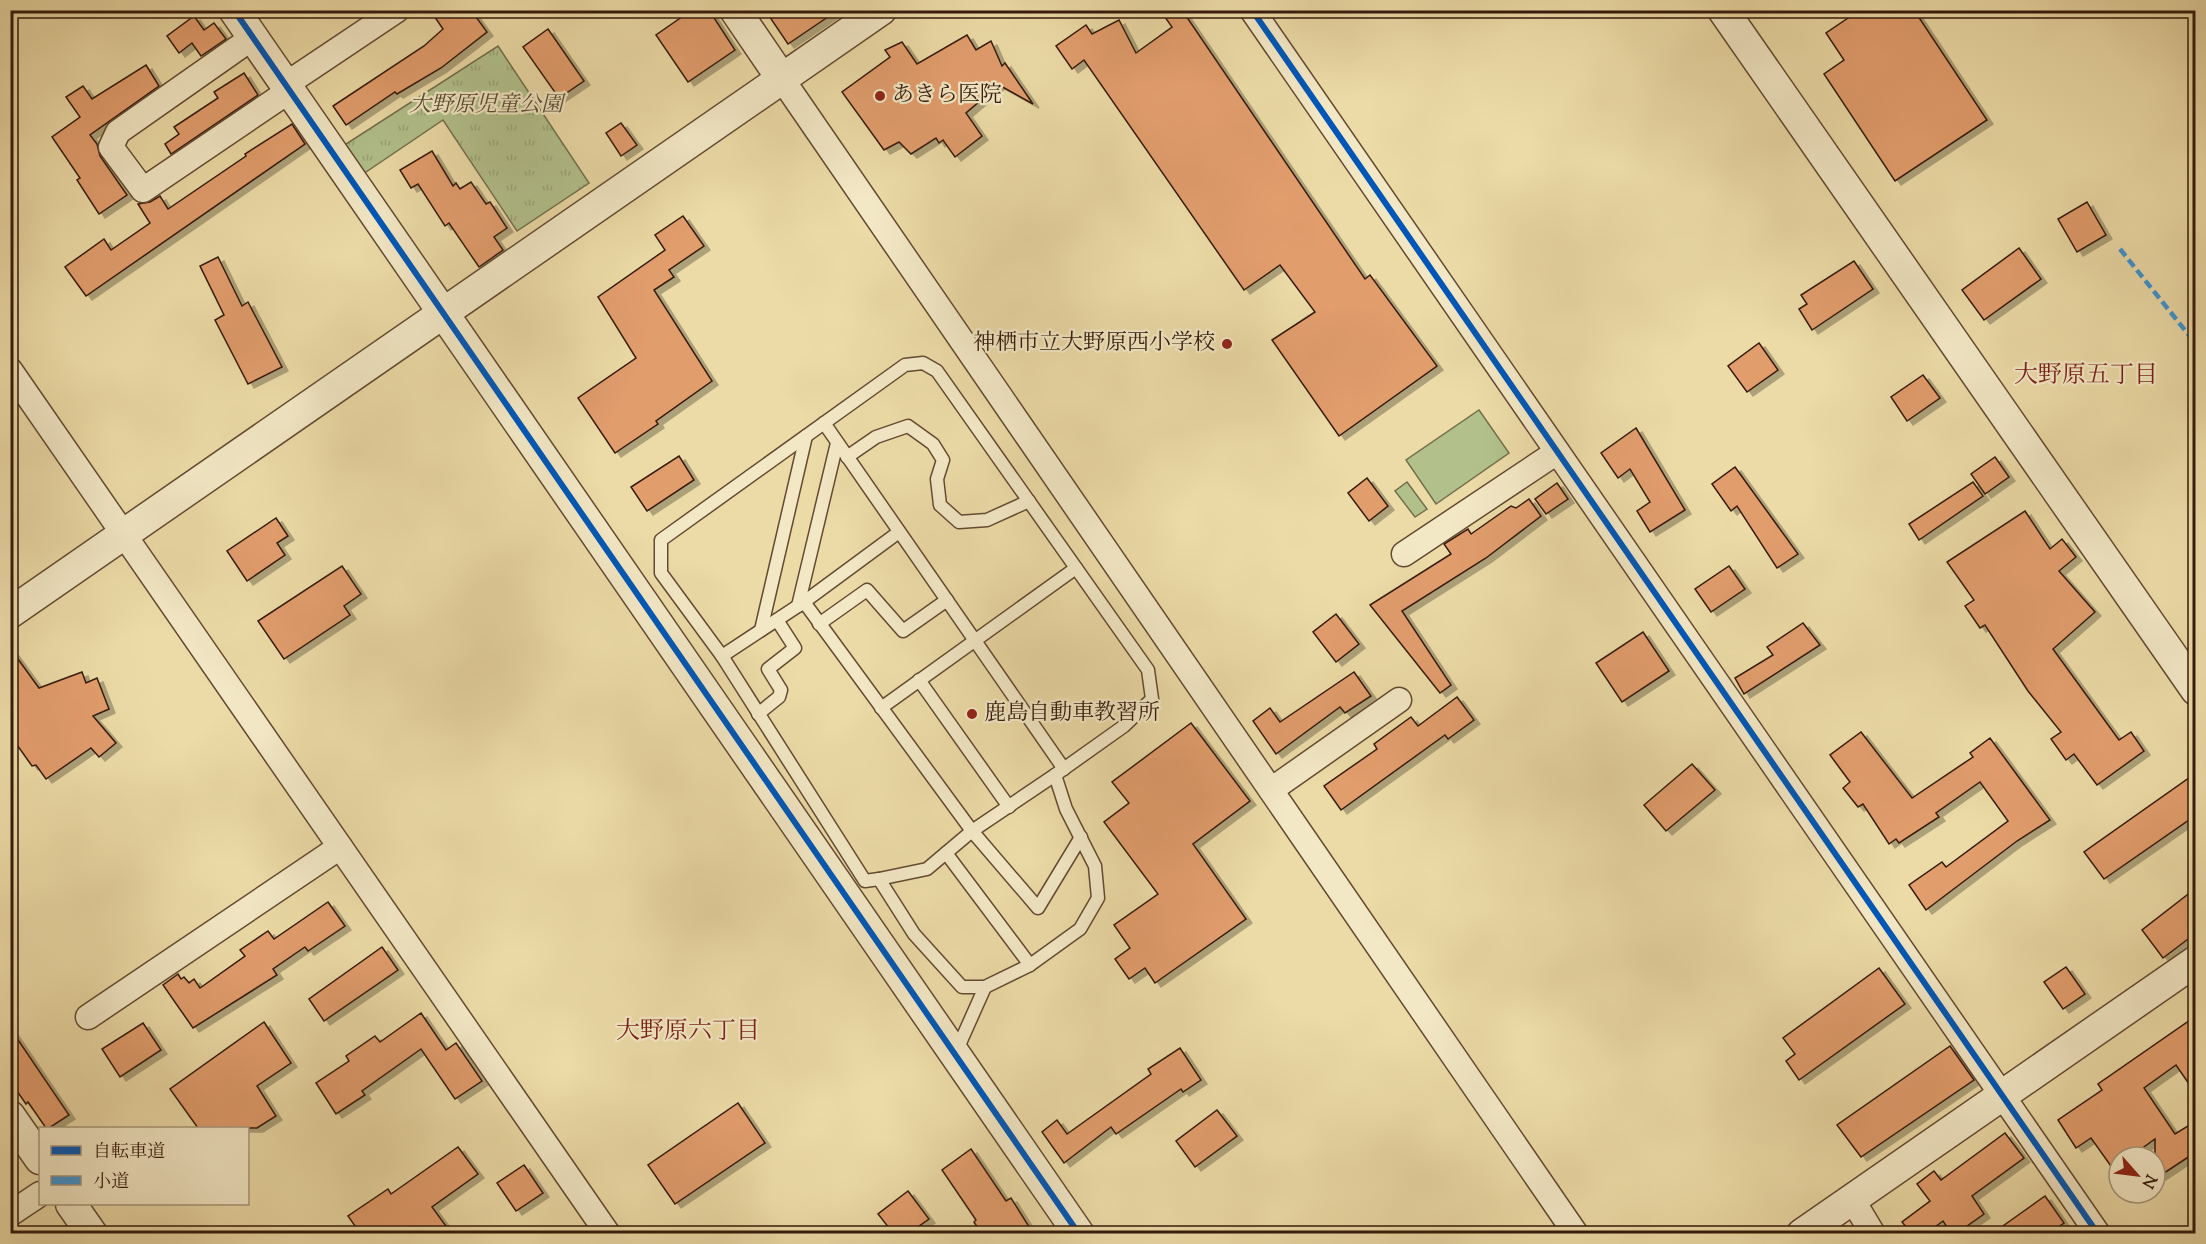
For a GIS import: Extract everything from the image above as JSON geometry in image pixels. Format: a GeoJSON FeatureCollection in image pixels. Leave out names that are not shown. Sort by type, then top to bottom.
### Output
{"type":"FeatureCollection","features":[{"type":"Feature","properties":{"kind":"street"},"geometry":{"type":"LineString","coordinates":[[252,38],[118,132],[111,147],[143,190],[396,10]]}},
{"type":"Feature","properties":{"kind":"street"},"geometry":{"type":"LineString","coordinates":[[735,10],[1576,1233]]}},
{"type":"Feature","properties":{"kind":"street"},"geometry":{"type":"LineString","coordinates":[[10,613],[881,10]]}},
{"type":"Feature","properties":{"kind":"street"},"geometry":{"type":"LineString","coordinates":[[1252,10],[2098,1233]]}},
{"type":"Feature","properties":{"kind":"street"},"geometry":{"type":"LineString","coordinates":[[1722,10],[2196,690]]}},
{"type":"Feature","properties":{"kind":"street"},"geometry":{"type":"LineString","coordinates":[[234,11],[1079,1233]]}},
{"type":"Feature","properties":{"kind":"street"},"geometry":{"type":"LineString","coordinates":[[10,370],[608,1233]]}},
{"type":"Feature","properties":{"kind":"street"},"geometry":{"type":"LineString","coordinates":[[1404,554],[1557,452]]}},
{"type":"Feature","properties":{"kind":"street"},"geometry":{"type":"LineString","coordinates":[[1271,790],[1399,700]]}},
{"type":"Feature","properties":{"kind":"street"},"geometry":{"type":"LineString","coordinates":[[88,1017],[340,847]]}},
{"type":"Feature","properties":{"kind":"street"},"geometry":{"type":"LineString","coordinates":[[1802,1233],[2196,961]]}},
{"type":"Feature","properties":{"kind":"street"},"geometry":{"type":"LineString","coordinates":[[10,1116],[39,1158]]}},
{"type":"Feature","properties":{"kind":"street"},"geometry":{"type":"LineString","coordinates":[[10,1214],[39,1195]]}},
{"type":"Feature","properties":{"kind":"street"},"geometry":{"type":"LineString","coordinates":[[1852,1199],[1873,1233]]}},
{"type":"Feature","properties":{"kind":"street"},"geometry":{"type":"LineString","coordinates":[[72,1205],[92,1233]]}},
{"type":"Feature","properties":{"kind":"lane"},"geometry":{"type":"LineString","coordinates":[[923,363],[937,371],[1148,670],[1152,699],[1124,726],[972,831],[927,869],[865,881],[722,656],[662,573],[661,540],[806,436],[904,365],[923,363]]}},
{"type":"Feature","properties":{"kind":"lane"},"geometry":{"type":"LineString","coordinates":[[824,423],[975,641],[1059,772],[1066,809],[1095,866],[1098,898],[1080,929],[1030,965],[985,987],[962,987],[914,934],[879,879]]}},
{"type":"Feature","properties":{"kind":"lane"},"geometry":{"type":"LineString","coordinates":[[847,457],[876,437],[909,426],[933,444],[943,460],[937,479],[940,505],[959,522],[987,520],[1029,501]]}},
{"type":"Feature","properties":{"kind":"lane"},"geometry":{"type":"LineString","coordinates":[[761,630],[806,436]]}},
{"type":"Feature","properties":{"kind":"lane"},"geometry":{"type":"LineString","coordinates":[[801,604],[837,442]]}},
{"type":"Feature","properties":{"kind":"lane"},"geometry":{"type":"LineString","coordinates":[[722,656],[801,604],[899,532]]}},
{"type":"Feature","properties":{"kind":"lane"},"geometry":{"type":"LineString","coordinates":[[881,708],[1076,568]]}},
{"type":"Feature","properties":{"kind":"lane"},"geometry":{"type":"LineString","coordinates":[[819,624],[867,590],[903,631],[947,600]]}},
{"type":"Feature","properties":{"kind":"lane"},"geometry":{"type":"LineString","coordinates":[[801,604],[819,624],[972,831],[1038,908],[1081,837]]}},
{"type":"Feature","properties":{"kind":"lane"},"geometry":{"type":"LineString","coordinates":[[758,714],[779,698],[781,690],[768,669],[795,648],[777,620]]}},
{"type":"Feature","properties":{"kind":"lane"},"geometry":{"type":"LineString","coordinates":[[919,680],[1009,807]]}},
{"type":"Feature","properties":{"kind":"lane"},"geometry":{"type":"LineString","coordinates":[[946,853],[1030,965]]}},
{"type":"Feature","properties":{"kind":"lane"},"geometry":{"type":"LineString","coordinates":[[955,1054],[985,987]]}},
{"type":"Feature","properties":{"kind":"green space","name":"大野原児童公園"},"geometry":{"type":"Polygon","coordinates":[[[498,46],[589,183],[517,231],[443,120],[363,174],[343,146],[498,46]]]}},
{"type":"Feature","properties":{"kind":"green space"},"geometry":{"type":"Polygon","coordinates":[[[1479,410],[1509,453],[1436,504],[1406,460],[1479,410]]]}},
{"type":"Feature","properties":{"kind":"green space"},"geometry":{"type":"Polygon","coordinates":[[[1407,482],[1427,509],[1415,517],[1395,491],[1407,482]]]}},
{"type":"Feature","properties":{"kind":"building"},"geometry":{"type":"Polygon","coordinates":[[[430,10],[471,10],[487,32],[441,68],[397,94],[395,92],[346,125],[333,106],[424,46],[443,29],[430,10]]]}},
{"type":"Feature","properties":{"kind":"building"},"geometry":{"type":"Polygon","coordinates":[[[692,10],[709,10],[735,50],[688,82],[656,35],[692,10]]]}},
{"type":"Feature","properties":{"kind":"building"},"geometry":{"type":"Polygon","coordinates":[[[765,10],[838,10],[788,44],[765,10]]]}},
{"type":"Feature","properties":{"kind":"building"},"geometry":{"type":"Polygon","coordinates":[[[1160,10],[1182,10],[1365,279],[1370,275],[1437,366],[1339,436],[1272,340],[1315,312],[1280,265],[1244,290],[1084,60],[1072,69],[1056,46],[1086,25],[1092,34],[1119,20],[1136,53],[1172,27],[1160,10]]]}},
{"type":"Feature","properties":{"kind":"building"},"geometry":{"type":"Polygon","coordinates":[[[1860,10],[1914,10],[1987,120],[1895,181],[1824,74],[1844,60],[1826,33],[1860,10]]]}},
{"type":"Feature","properties":{"kind":"building"},"geometry":{"type":"Polygon","coordinates":[[[194,16],[204,30],[214,23],[226,39],[201,56],[192,43],[179,53],[167,36],[194,16]]]}},
{"type":"Feature","properties":{"kind":"building"},"geometry":{"type":"Polygon","coordinates":[[[548,29],[584,81],[559,98],[523,47],[548,29]]]}},
{"type":"Feature","properties":{"kind":"building","name":"あきら医院"},"geometry":{"type":"Polygon","coordinates":[[[967,35],[976,50],[991,41],[1002,66],[1005,63],[1033,104],[999,85],[966,113],[982,136],[955,157],[943,140],[939,143],[936,138],[911,154],[899,142],[884,150],[842,92],[890,57],[885,50],[902,42],[917,64],[967,35]]]}},
{"type":"Feature","properties":{"kind":"building"},"geometry":{"type":"Polygon","coordinates":[[[146,65],[159,86],[90,135],[97,144],[100,156],[127,195],[99,214],[77,180],[80,178],[52,137],[80,117],[66,97],[83,86],[92,99],[146,65]]]}},
{"type":"Feature","properties":{"kind":"building"},"geometry":{"type":"Polygon","coordinates":[[[244,73],[258,95],[171,154],[165,144],[179,134],[174,127],[218,98],[214,92],[244,73]]]}},
{"type":"Feature","properties":{"kind":"building"},"geometry":{"type":"Polygon","coordinates":[[[621,123],[637,145],[621,156],[606,133],[621,123]]]}},
{"type":"Feature","properties":{"kind":"building"},"geometry":{"type":"Polygon","coordinates":[[[292,124],[305,144],[86,296],[65,267],[104,239],[111,250],[150,223],[138,204],[150,202],[160,196],[168,209],[246,156],[245,154],[292,124]]]}},
{"type":"Feature","properties":{"kind":"building"},"geometry":{"type":"Polygon","coordinates":[[[432,151],[453,186],[456,183],[460,189],[471,182],[486,204],[490,202],[507,228],[494,237],[503,250],[479,267],[449,223],[445,226],[418,184],[411,188],[400,170],[432,151]]]}},
{"type":"Feature","properties":{"kind":"building"},"geometry":{"type":"Polygon","coordinates":[[[2087,202],[2106,235],[2077,252],[2058,219],[2087,202]]]}},
{"type":"Feature","properties":{"kind":"building"},"geometry":{"type":"Polygon","coordinates":[[[683,216],[704,246],[669,270],[674,277],[654,290],[712,381],[656,421],[658,424],[615,453],[578,398],[636,358],[598,297],[665,250],[655,235],[683,216]]]}},
{"type":"Feature","properties":{"kind":"building"},"geometry":{"type":"Polygon","coordinates":[[[2019,248],[2041,279],[1984,320],[1962,290],[2019,248]]]}},
{"type":"Feature","properties":{"kind":"building"},"geometry":{"type":"Polygon","coordinates":[[[218,257],[242,306],[248,302],[282,367],[248,384],[215,320],[224,315],[200,266],[218,257]]]}},
{"type":"Feature","properties":{"kind":"building"},"geometry":{"type":"Polygon","coordinates":[[[1854,261],[1873,289],[1812,330],[1799,309],[1807,304],[1801,295],[1854,261]]]}},
{"type":"Feature","properties":{"kind":"building"},"geometry":{"type":"Polygon","coordinates":[[[1759,343],[1778,370],[1747,392],[1728,366],[1759,343]]]}},
{"type":"Feature","properties":{"kind":"building"},"geometry":{"type":"Polygon","coordinates":[[[1923,375],[1940,398],[1907,421],[1891,397],[1923,375]]]}},
{"type":"Feature","properties":{"kind":"building"},"geometry":{"type":"Polygon","coordinates":[[[1636,428],[1685,510],[1650,532],[1637,511],[1650,502],[1630,469],[1618,478],[1601,453],[1636,428]]]}},
{"type":"Feature","properties":{"kind":"building"},"geometry":{"type":"Polygon","coordinates":[[[679,456],[694,480],[647,511],[631,487],[679,456]]]}},
{"type":"Feature","properties":{"kind":"building"},"geometry":{"type":"Polygon","coordinates":[[[1995,457],[2009,477],[1985,494],[1971,474],[1995,457]]]}},
{"type":"Feature","properties":{"kind":"building"},"geometry":{"type":"Polygon","coordinates":[[[1735,467],[1798,554],[1777,568],[1737,506],[1731,511],[1712,484],[1735,467]]]}},
{"type":"Feature","properties":{"kind":"building"},"geometry":{"type":"Polygon","coordinates":[[[1367,478],[1388,506],[1369,521],[1348,493],[1367,478]]]}},
{"type":"Feature","properties":{"kind":"building"},"geometry":{"type":"Polygon","coordinates":[[[1973,482],[1983,496],[1919,540],[1909,524],[1973,482]]]}},
{"type":"Feature","properties":{"kind":"building"},"geometry":{"type":"Polygon","coordinates":[[[1557,483],[1568,499],[1546,514],[1535,499],[1557,483]]]}},
{"type":"Feature","properties":{"kind":"building"},"geometry":{"type":"Polygon","coordinates":[[[1529,499],[1541,516],[1486,558],[1402,611],[1451,685],[1440,693],[1370,605],[1451,554],[1444,544],[1468,529],[1471,534],[1511,506],[1516,508],[1529,499]]]}},
{"type":"Feature","properties":{"kind":"building"},"geometry":{"type":"Polygon","coordinates":[[[2025,511],[2050,549],[2062,539],[2076,557],[2059,571],[2095,612],[2053,649],[2119,740],[2131,732],[2144,751],[2097,785],[2074,754],[2066,760],[2051,739],[2061,732],[2028,691],[1985,625],[1980,628],[1965,606],[1974,600],[1947,562],[2025,511]]]}},
{"type":"Feature","properties":{"kind":"building"},"geometry":{"type":"Polygon","coordinates":[[[276,518],[288,536],[277,543],[285,555],[247,581],[227,551],[276,518]]]}},
{"type":"Feature","properties":{"kind":"building"},"geometry":{"type":"Polygon","coordinates":[[[342,566],[361,594],[344,606],[350,615],[284,659],[258,621],[342,566]]]}},
{"type":"Feature","properties":{"kind":"building"},"geometry":{"type":"Polygon","coordinates":[[[1729,566],[1745,589],[1711,612],[1695,589],[1729,566]]]}},
{"type":"Feature","properties":{"kind":"building"},"geometry":{"type":"Polygon","coordinates":[[[1336,614],[1359,644],[1336,662],[1313,632],[1336,614]]]}},
{"type":"Feature","properties":{"kind":"building"},"geometry":{"type":"Polygon","coordinates":[[[1803,623],[1820,645],[1744,694],[1735,678],[1773,655],[1767,647],[1803,623]]]}},
{"type":"Feature","properties":{"kind":"building"},"geometry":{"type":"Polygon","coordinates":[[[1643,632],[1669,671],[1622,702],[1596,663],[1643,632]]]}},
{"type":"Feature","properties":{"kind":"building"},"geometry":{"type":"Polygon","coordinates":[[[10,648],[39,688],[82,672],[86,683],[97,678],[109,709],[93,716],[116,743],[99,757],[91,748],[46,779],[36,765],[32,766],[10,735],[10,648]]]}},
{"type":"Feature","properties":{"kind":"building"},"geometry":{"type":"Polygon","coordinates":[[[1354,672],[1371,696],[1345,713],[1340,707],[1276,754],[1253,721],[1270,708],[1280,722],[1354,672]]]}},
{"type":"Feature","properties":{"kind":"building"},"geometry":{"type":"Polygon","coordinates":[[[1457,697],[1474,720],[1448,739],[1445,735],[1341,810],[1324,786],[1377,749],[1374,744],[1411,717],[1418,726],[1457,697]]]}},
{"type":"Feature","properties":{"kind":"building"},"geometry":{"type":"Polygon","coordinates":[[[1191,723],[1250,801],[1193,844],[1246,919],[1155,983],[1145,968],[1129,979],[1115,959],[1130,948],[1114,925],[1158,894],[1104,822],[1129,803],[1112,782],[1191,723]]]}},
{"type":"Feature","properties":{"kind":"building"},"geometry":{"type":"Polygon","coordinates":[[[1861,732],[1912,798],[1973,757],[1970,753],[1990,738],[2050,820],[2017,841],[1926,910],[1909,885],[1942,862],[1946,867],[2008,821],[1980,782],[1936,813],[1939,817],[1899,843],[1896,839],[1889,844],[1863,804],[1858,807],[1843,788],[1850,782],[1830,755],[1861,732]]]}},
{"type":"Feature","properties":{"kind":"building"},"geometry":{"type":"Polygon","coordinates":[[[1692,764],[1715,790],[1666,831],[1644,805],[1692,764]]]}},
{"type":"Feature","properties":{"kind":"building"},"geometry":{"type":"Polygon","coordinates":[[[2196,773],[2196,815],[2104,879],[2084,852],[2196,773]]]}},
{"type":"Feature","properties":{"kind":"building"},"geometry":{"type":"Polygon","coordinates":[[[2196,888],[2196,933],[2163,958],[2142,930],[2196,888]]]}},
{"type":"Feature","properties":{"kind":"building"},"geometry":{"type":"Polygon","coordinates":[[[328,902],[345,926],[308,951],[305,947],[273,969],[277,975],[193,1028],[163,985],[178,974],[181,979],[184,977],[189,983],[194,979],[200,988],[245,956],[240,950],[268,931],[274,939],[328,902]]]}},
{"type":"Feature","properties":{"kind":"building"},"geometry":{"type":"Polygon","coordinates":[[[382,947],[398,970],[324,1021],[309,999],[382,947]]]}},
{"type":"Feature","properties":{"kind":"building"},"geometry":{"type":"Polygon","coordinates":[[[2066,967],[2085,994],[2063,1009],[2044,982],[2066,967]]]}},
{"type":"Feature","properties":{"kind":"building"},"geometry":{"type":"Polygon","coordinates":[[[1879,968],[1905,1004],[1799,1080],[1786,1061],[1795,1054],[1783,1038],[1879,968]]]}},
{"type":"Feature","properties":{"kind":"building"},"geometry":{"type":"Polygon","coordinates":[[[421,1013],[446,1050],[456,1043],[482,1081],[455,1099],[421,1049],[362,1091],[365,1095],[336,1114],[316,1083],[349,1061],[346,1056],[375,1036],[380,1042],[421,1013]]]}},
{"type":"Feature","properties":{"kind":"building"},"geometry":{"type":"Polygon","coordinates":[[[2196,1016],[2196,1094],[2176,1065],[2144,1088],[2175,1134],[2196,1121],[2196,1152],[2167,1171],[2167,1145],[2155,1145],[2155,1139],[2147,1145],[2107,1145],[2107,1161],[2091,1138],[2076,1148],[2058,1120],[2102,1090],[2098,1084],[2196,1016]]]}},
{"type":"Feature","properties":{"kind":"building"},"geometry":{"type":"Polygon","coordinates":[[[264,1022],[291,1063],[257,1086],[276,1116],[257,1128],[197,1127],[170,1089],[264,1022]]]}},
{"type":"Feature","properties":{"kind":"building"},"geometry":{"type":"Polygon","coordinates":[[[143,1023],[161,1050],[120,1077],[102,1049],[143,1023]]]}},
{"type":"Feature","properties":{"kind":"building"},"geometry":{"type":"Polygon","coordinates":[[[10,1028],[69,1115],[51,1127],[45,1127],[10,1081],[10,1028]]]}},
{"type":"Feature","properties":{"kind":"building"},"geometry":{"type":"Polygon","coordinates":[[[1950,1046],[1974,1080],[1861,1157],[1837,1125],[1950,1046]]]}},
{"type":"Feature","properties":{"kind":"building"},"geometry":{"type":"Polygon","coordinates":[[[1180,1048],[1201,1080],[1183,1092],[1181,1089],[1116,1134],[1111,1127],[1064,1163],[1042,1132],[1057,1120],[1067,1134],[1151,1074],[1148,1069],[1180,1048]]]}},
{"type":"Feature","properties":{"kind":"building"},"geometry":{"type":"Polygon","coordinates":[[[738,1103],[765,1143],[675,1204],[648,1165],[738,1103]]]}},
{"type":"Feature","properties":{"kind":"building"},"geometry":{"type":"Polygon","coordinates":[[[1217,1110],[1237,1136],[1195,1167],[1176,1141],[1217,1110]]]}},
{"type":"Feature","properties":{"kind":"building"},"geometry":{"type":"Polygon","coordinates":[[[2005,1133],[2024,1158],[1972,1196],[1984,1214],[1957,1233],[1951,1233],[1943,1221],[1927,1233],[1911,1233],[1902,1222],[1930,1201],[1917,1184],[1934,1171],[1941,1180],[2005,1133]]]}},
{"type":"Feature","properties":{"kind":"building"},"geometry":{"type":"Polygon","coordinates":[[[458,1147],[478,1174],[432,1207],[451,1233],[360,1233],[348,1216],[388,1189],[391,1194],[458,1147]]]}},
{"type":"Feature","properties":{"kind":"building"},"geometry":{"type":"Polygon","coordinates":[[[971,1149],[1006,1201],[1011,1198],[1033,1233],[981,1233],[974,1222],[976,1220],[942,1170],[971,1149]]]}},
{"type":"Feature","properties":{"kind":"building"},"geometry":{"type":"Polygon","coordinates":[[[524,1165],[543,1193],[516,1211],[497,1183],[524,1165]]]}},
{"type":"Feature","properties":{"kind":"building"},"geometry":{"type":"Polygon","coordinates":[[[908,1191],[929,1219],[909,1233],[893,1233],[878,1214],[908,1191]]]}},
{"type":"Feature","properties":{"kind":"building"},"geometry":{"type":"Polygon","coordinates":[[[2045,1196],[2064,1223],[2049,1233],[1993,1233],[2045,1196]]]}},
{"type":"Feature","properties":{"kind":"marked path"},"geometry":{"type":"LineString","coordinates":[[2120,249],[2196,344]]}},
{"type":"Feature","properties":{"kind":"cycle path"},"geometry":{"type":"LineString","coordinates":[[234,10],[1079,1234]]}},
{"type":"Feature","properties":{"kind":"cycle path"},"geometry":{"type":"LineString","coordinates":[[1252,10],[2098,1234]]}},
{"type":"Feature","properties":{"kind":"place","name":"あきら医院"},"geometry":{"type":"Point","coordinates":[880,96]}},
{"type":"Feature","properties":{"kind":"place","name":"神栖市立大野原西小学校"},"geometry":{"type":"Point","coordinates":[1227,344]}},
{"type":"Feature","properties":{"kind":"place","name":"鹿島自動車教習所"},"geometry":{"type":"Point","coordinates":[972,714]}},
{"type":"Feature","properties":{"kind":"district","name":"大野原五丁目"},"geometry":{"type":"Point","coordinates":[2086,376]}},
{"type":"Feature","properties":{"kind":"district","name":"大野原六丁目"},"geometry":{"type":"Point","coordinates":[688,1032]}}]}
